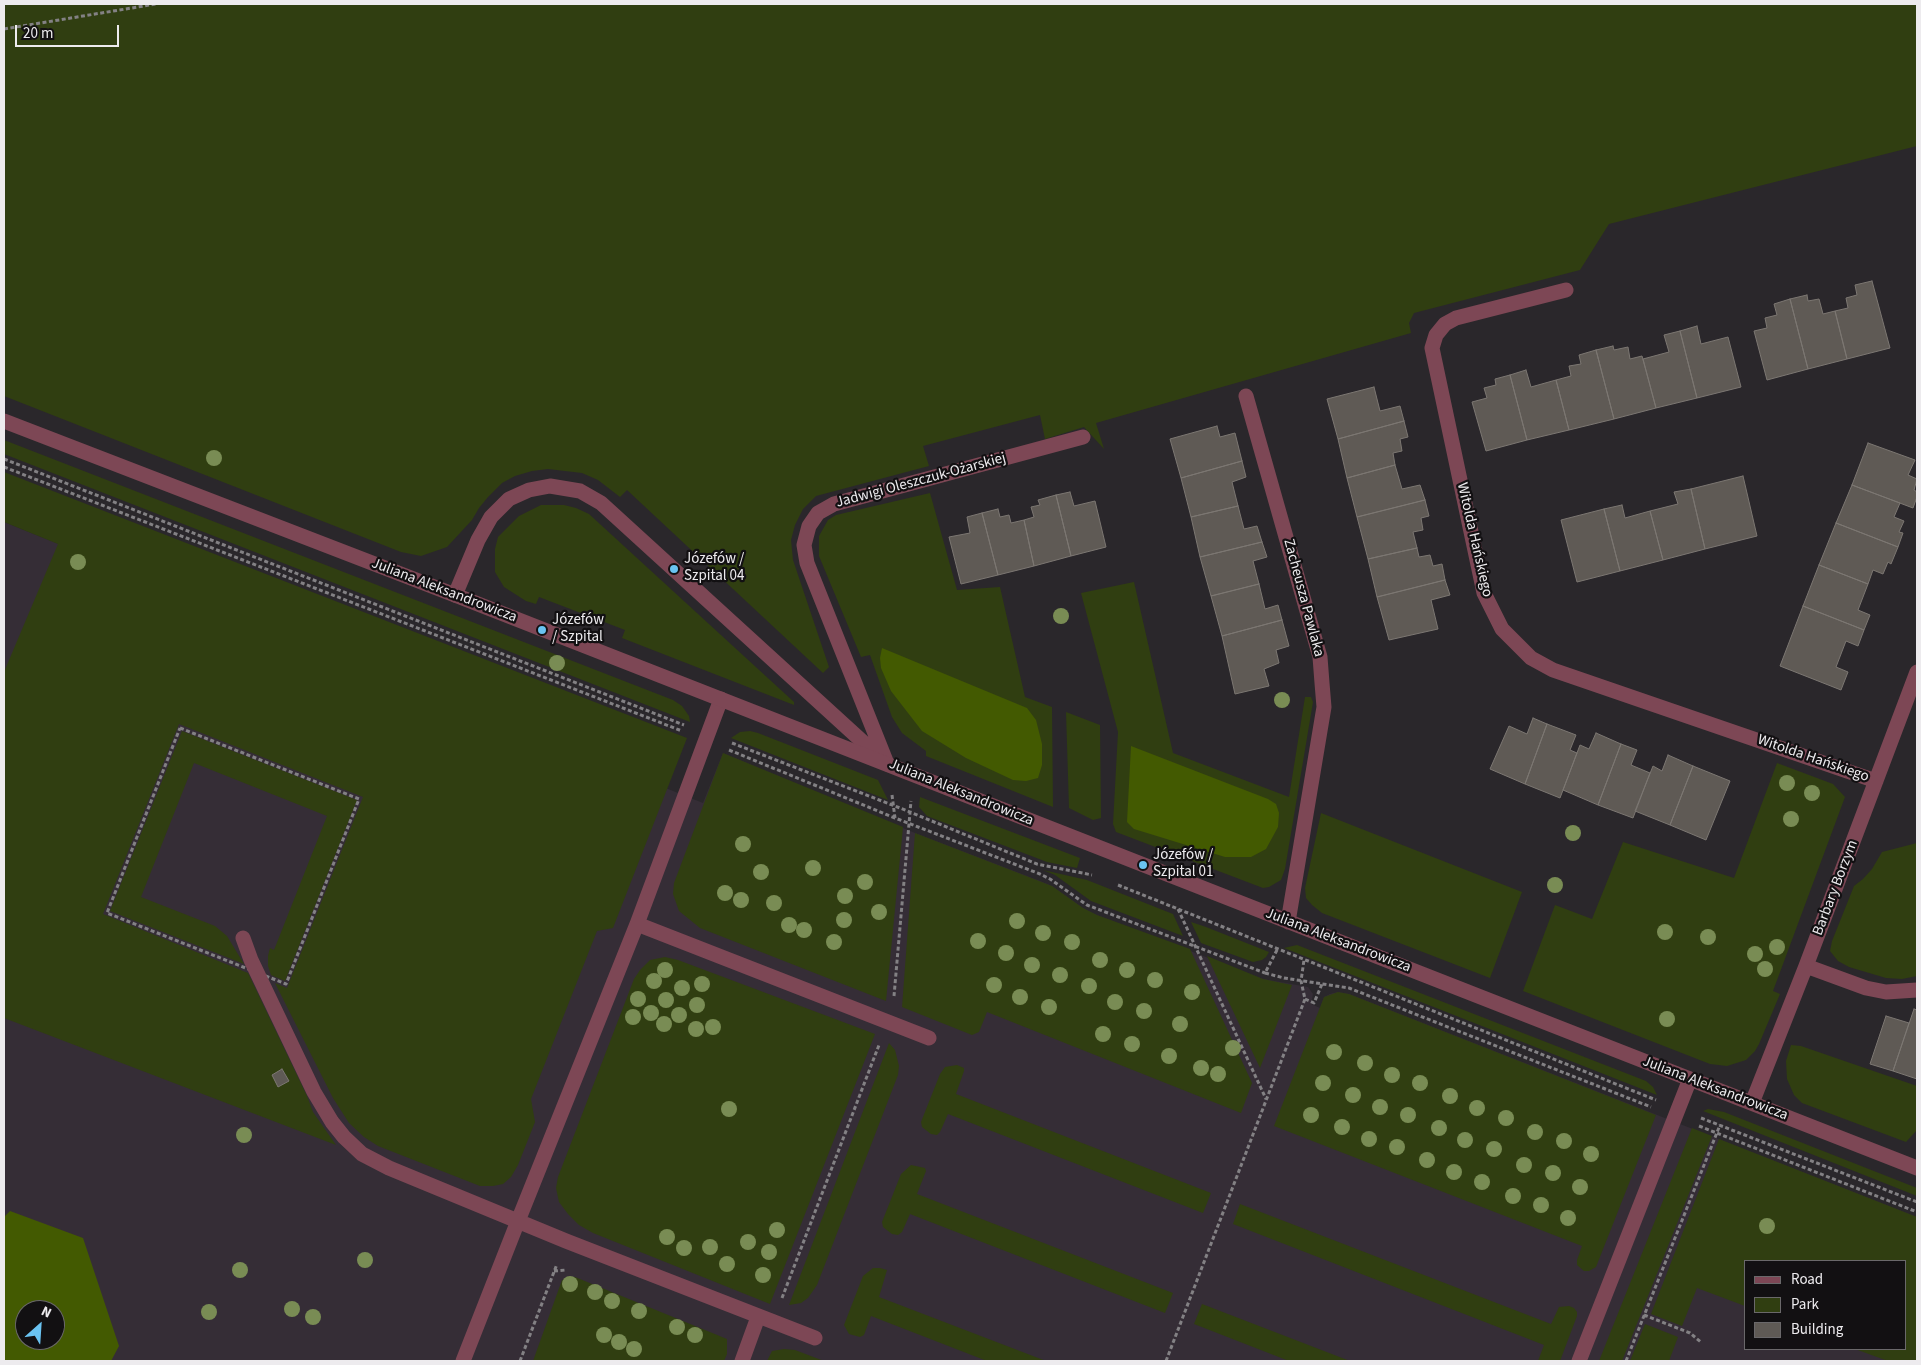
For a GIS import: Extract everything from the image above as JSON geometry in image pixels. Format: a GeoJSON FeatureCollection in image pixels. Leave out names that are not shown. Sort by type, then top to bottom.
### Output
{"type":"FeatureCollection","features":[{"type":"Feature","properties":{"kind":"street","name":"Witolda Hańskiego"},"geometry":{"type":"LineString","coordinates":[[1566,290],[1456,318],[1444,324],[1436,335],[1432,348],[1484,593],[1502,629],[1531,658],[1553,670],[1876,781]]}},
{"type":"Feature","properties":{"kind":"street","name":"Zacheusza Pawlaka"},"geometry":{"type":"LineString","coordinates":[[1246,396],[1320,657],[1324,707],[1288,922]]}},
{"type":"Feature","properties":{"kind":"street","name":"Juliana Aleksandrowicza"},"geometry":{"type":"LineString","coordinates":[[4,422],[455,594],[1917,1168]]}},
{"type":"Feature","properties":{"kind":"street","name":"Jadwigi Oleszczuk-Ożarskiej"},"geometry":{"type":"LineString","coordinates":[[892,766],[808,563],[804,545],[809,526],[818,513],[834,504],[1084,437]]}},
{"type":"Feature","properties":{"kind":"street"},"geometry":{"type":"LineString","coordinates":[[455,594],[478,540],[491,517],[509,499],[529,490],[550,486],[580,491],[602,503],[892,766]]}},
{"type":"Feature","properties":{"kind":"street","name":"Barbary Borzym"},"geometry":{"type":"LineString","coordinates":[[1752,1103],[1917,672]]}},
{"type":"Feature","properties":{"kind":"street"},"geometry":{"type":"LineString","coordinates":[[464,1361],[637,924],[722,699]]}},
{"type":"Feature","properties":{"kind":"street"},"geometry":{"type":"LineString","coordinates":[[637,924],[929,1038]]}},
{"type":"Feature","properties":{"kind":"street"},"geometry":{"type":"LineString","coordinates":[[243,938],[314,1092],[332,1122],[344,1137],[362,1154],[390,1168],[566,1241],[814,1338]]}},
{"type":"Feature","properties":{"kind":"street"},"geometry":{"type":"LineString","coordinates":[[1806,966],[1866,988],[1886,992],[1917,990]]}},
{"type":"Feature","properties":{"kind":"street"},"geometry":{"type":"LineString","coordinates":[[1579,1361],[1690,1079]]}},
{"type":"Feature","properties":{"kind":"street"},"geometry":{"type":"LineString","coordinates":[[742,1361],[765,1320]]}},
{"type":"Feature","properties":{"kind":"path"},"geometry":{"type":"LineString","coordinates":[[4,29],[156,4]]}},
{"type":"Feature","properties":{"kind":"path"},"geometry":{"type":"LineString","coordinates":[[4,459],[707,737],[909,824],[1040,874],[1087,905],[1265,973],[1301,981],[1349,988],[1677,1113],[1720,1125],[1917,1202]]}},
{"type":"Feature","properties":{"kind":"path"},"geometry":{"type":"LineString","coordinates":[[4,467],[707,737],[894,805],[1037,864],[1098,877]]}},
{"type":"Feature","properties":{"kind":"path"},"geometry":{"type":"LineString","coordinates":[[180,728],[359,799],[286,984],[258,973],[107,913],[180,728]]}},
{"type":"Feature","properties":{"kind":"path"},"geometry":{"type":"LineString","coordinates":[[892,766],[892,793],[895,818]]}},
{"type":"Feature","properties":{"kind":"path"},"geometry":{"type":"LineString","coordinates":[[765,1320],[893,1006],[912,775]]}},
{"type":"Feature","properties":{"kind":"path"},"geometry":{"type":"LineString","coordinates":[[1116,884],[1677,1113],[1716,1133],[1917,1212]]}},
{"type":"Feature","properties":{"kind":"path"},"geometry":{"type":"LineString","coordinates":[[1178,909],[1266,1099]]}},
{"type":"Feature","properties":{"kind":"path"},"geometry":{"type":"LineString","coordinates":[[1265,973],[1288,922]]}},
{"type":"Feature","properties":{"kind":"path"},"geometry":{"type":"LineString","coordinates":[[1166,1361],[1305,999],[1301,981],[1304,960]]}},
{"type":"Feature","properties":{"kind":"path"},"geometry":{"type":"LineString","coordinates":[[1305,999],[1314,1003],[1322,984]]}},
{"type":"Feature","properties":{"kind":"path"},"geometry":{"type":"LineString","coordinates":[[1626,1361],[1720,1125]]}},
{"type":"Feature","properties":{"kind":"path"},"geometry":{"type":"LineString","coordinates":[[520,1361],[566,1241]]}},
{"type":"Feature","properties":{"kind":"path"},"geometry":{"type":"LineString","coordinates":[[1644,1315],[1690,1333],[1702,1343]]}},
{"type":"Feature","properties":{"kind":"shaded area"},"geometry":{"type":"Polygon","coordinates":[[[4,522],[703,803],[723,753],[915,833],[1052,886],[1083,908],[1097,915],[1263,979],[1308,987],[1313,994],[1311,1004],[1320,1008],[1324,997],[1330,994],[1338,992],[1349,994],[1917,1217],[1917,1361],[4,1361],[4,522]]]}},
{"type":"Feature","properties":{"kind":"green space"},"geometry":{"type":"Polygon","coordinates":[[[4,4],[1917,4],[1917,146],[1609,224],[1580,270],[1414,313],[1409,323],[1411,333],[1096,423],[1104,449],[1084,427],[1045,439],[1040,415],[923,446],[929,466],[816,496],[803,509],[795,525],[791,540],[793,560],[829,667],[823,673],[627,490],[620,497],[598,480],[582,473],[548,469],[515,476],[502,483],[488,497],[472,520],[447,547],[421,556],[401,552],[4,396],[4,4]]]}},
{"type":"Feature","properties":{"kind":"green space"},"geometry":{"type":"Polygon","coordinates":[[[4,440],[673,700],[682,706],[689,716],[690,722],[4,454],[4,440]]]}},
{"type":"Feature","properties":{"kind":"green space"},"geometry":{"type":"Polygon","coordinates":[[[4,472],[687,738],[613,928],[597,931],[531,1099],[535,1122],[518,1165],[511,1177],[503,1184],[480,1186],[378,1146],[364,1137],[349,1123],[333,1098],[275,983],[287,988],[363,797],[179,724],[103,914],[248,973],[313,1112],[336,1145],[4,1018],[4,672],[58,544],[4,522],[4,472]]]}},
{"type":"Feature","properties":{"kind":"green space"},"geometry":{"type":"Polygon","coordinates":[[[930,493],[957,590],[1000,587],[1025,697],[1052,707],[1053,807],[926,756],[926,751],[902,733],[892,717],[870,655],[861,657],[819,556],[819,536],[828,520],[836,515],[930,493]]]}},
{"type":"Feature","properties":{"kind":"green space"},"geometry":{"type":"Polygon","coordinates":[[[541,505],[564,505],[589,514],[794,702],[794,705],[622,638],[625,630],[539,597],[536,604],[526,601],[504,587],[495,572],[495,549],[498,537],[519,516],[541,505]]]}},
{"type":"Feature","properties":{"kind":"green space"},"geometry":{"type":"Polygon","coordinates":[[[1134,582],[1173,753],[1289,797],[1305,697],[1311,697],[1313,702],[1285,869],[1281,880],[1269,887],[1263,888],[1116,832],[1113,824],[1118,732],[1081,593],[1134,582]]]}},
{"type":"Feature","properties":{"kind":"green space"},"geometry":{"type":"Polygon","coordinates":[[[882,648],[1027,708],[1036,720],[1042,744],[1042,765],[1038,778],[1026,781],[1013,780],[966,758],[922,731],[891,691],[881,668],[882,648]]]}},
{"type":"Feature","properties":{"kind":"green space"},"geometry":{"type":"Polygon","coordinates":[[[1066,712],[1100,725],[1101,818],[1093,820],[1069,808],[1066,712]]]}},
{"type":"Feature","properties":{"kind":"green space"},"geometry":{"type":"Polygon","coordinates":[[[182,731],[357,800],[285,981],[271,975],[268,966],[270,948],[274,950],[327,816],[194,763],[141,897],[215,926],[227,936],[244,964],[110,911],[182,731]]]}},
{"type":"Feature","properties":{"kind":"green space"},"geometry":{"type":"Polygon","coordinates":[[[750,731],[878,780],[888,800],[731,738],[740,732],[750,731]]]}},
{"type":"Feature","properties":{"kind":"green space"},"geometry":{"type":"Polygon","coordinates":[[[1131,746],[1268,799],[1276,804],[1279,813],[1278,827],[1266,849],[1251,857],[1225,857],[1134,829],[1127,822],[1131,746]]]}},
{"type":"Feature","properties":{"kind":"green space"},"geometry":{"type":"Polygon","coordinates":[[[723,753],[903,827],[886,1001],[700,928],[679,911],[673,894],[674,883],[723,753]]]}},
{"type":"Feature","properties":{"kind":"green space"},"geometry":{"type":"Polygon","coordinates":[[[1777,763],[1833,784],[1845,797],[1773,991],[1780,994],[1759,1044],[1746,1060],[1727,1066],[1710,1064],[1523,991],[1555,905],[1592,919],[1623,842],[1734,878],[1777,763]]]}},
{"type":"Feature","properties":{"kind":"green space"},"geometry":{"type":"Polygon","coordinates":[[[920,797],[1080,858],[1077,868],[1047,862],[927,816],[919,807],[920,797]]]}},
{"type":"Feature","properties":{"kind":"green space"},"geometry":{"type":"Polygon","coordinates":[[[1321,813],[1522,892],[1490,978],[1322,913],[1312,905],[1306,898],[1305,888],[1321,813]]]}},
{"type":"Feature","properties":{"kind":"green space"},"geometry":{"type":"Polygon","coordinates":[[[915,833],[1052,886],[1083,908],[1097,915],[1190,949],[1252,1083],[1241,1113],[987,1012],[979,1032],[972,1035],[902,1007],[915,833]]]}},
{"type":"Feature","properties":{"kind":"green space"},"geometry":{"type":"Polygon","coordinates":[[[1917,843],[1917,976],[1902,979],[1886,978],[1849,967],[1838,961],[1830,951],[1832,941],[1854,886],[1872,869],[1882,852],[1917,843]]]}},
{"type":"Feature","properties":{"kind":"green space"},"geometry":{"type":"Polygon","coordinates":[[[1043,870],[1087,880],[1173,914],[1183,936],[1091,901],[1055,875],[1043,870]]]}},
{"type":"Feature","properties":{"kind":"green space"},"geometry":{"type":"Polygon","coordinates":[[[1191,922],[1269,952],[1262,960],[1253,962],[1201,943],[1191,922]]]}},
{"type":"Feature","properties":{"kind":"green space"},"geometry":{"type":"Polygon","coordinates":[[[1297,945],[1646,1081],[1653,1087],[1657,1095],[1284,948],[1297,945]]]}},
{"type":"Feature","properties":{"kind":"green space"},"geometry":{"type":"Polygon","coordinates":[[[1207,956],[1263,979],[1292,985],[1260,1068],[1207,956]]]}},
{"type":"Feature","properties":{"kind":"green space"},"geometry":{"type":"Polygon","coordinates":[[[665,957],[678,960],[875,1034],[770,1304],[593,1233],[579,1225],[559,1202],[556,1188],[558,1177],[634,979],[650,960],[665,957]]]}},
{"type":"Feature","properties":{"kind":"green space"},"geometry":{"type":"Polygon","coordinates":[[[1338,992],[1349,994],[1656,1115],[1596,1267],[1589,1271],[1584,1271],[1577,1265],[1582,1246],[1274,1126],[1324,997],[1338,992]]]}},
{"type":"Feature","properties":{"kind":"green space"},"geometry":{"type":"Polygon","coordinates":[[[889,1043],[895,1050],[899,1066],[898,1075],[817,1285],[808,1298],[801,1303],[789,1305],[889,1043]]]}},
{"type":"Feature","properties":{"kind":"green space"},"geometry":{"type":"Polygon","coordinates":[[[1791,1045],[1801,1046],[1917,1086],[1917,1130],[1906,1142],[1802,1103],[1794,1095],[1787,1079],[1786,1061],[1791,1045]]]}},
{"type":"Feature","properties":{"kind":"green space"},"geometry":{"type":"Polygon","coordinates":[[[957,1065],[964,1068],[964,1071],[956,1094],[1211,1193],[1203,1213],[948,1114],[940,1132],[937,1135],[931,1134],[922,1127],[921,1122],[940,1074],[945,1067],[957,1065]]]}},
{"type":"Feature","properties":{"kind":"green space"},"geometry":{"type":"Polygon","coordinates":[[[1708,1109],[1724,1112],[1917,1188],[1917,1196],[1703,1111],[1708,1109]]]}},
{"type":"Feature","properties":{"kind":"green space"},"geometry":{"type":"Polygon","coordinates":[[[1692,1128],[1712,1136],[1622,1361],[1599,1361],[1692,1128]]]}},
{"type":"Feature","properties":{"kind":"green space"},"geometry":{"type":"Polygon","coordinates":[[[1719,1139],[1917,1217],[1917,1361],[1888,1361],[1858,1350],[1906,1350],[1906,1260],[1744,1260],[1744,1306],[1697,1288],[1682,1326],[1651,1314],[1719,1139]]]}},
{"type":"Feature","properties":{"kind":"green space"},"geometry":{"type":"Polygon","coordinates":[[[911,1165],[925,1168],[926,1171],[917,1194],[1173,1293],[1165,1313],[910,1214],[902,1232],[898,1235],[892,1234],[883,1227],[882,1222],[901,1174],[911,1165]]]}},
{"type":"Feature","properties":{"kind":"green space"},"geometry":{"type":"Polygon","coordinates":[[[1240,1204],[1551,1324],[1559,1307],[1569,1306],[1574,1308],[1577,1316],[1560,1361],[1538,1361],[1544,1345],[1233,1224],[1240,1204]]]}},
{"type":"Feature","properties":{"kind":"green space"},"geometry":{"type":"Polygon","coordinates":[[[10,1211],[83,1238],[119,1346],[111,1361],[4,1361],[4,1217],[10,1211]]]}},
{"type":"Feature","properties":{"kind":"green space"},"geometry":{"type":"Polygon","coordinates":[[[873,1268],[887,1270],[879,1297],[1046,1361],[987,1361],[871,1316],[864,1335],[860,1337],[849,1334],[844,1325],[863,1276],[873,1268]]]}},
{"type":"Feature","properties":{"kind":"green space"},"geometry":{"type":"Polygon","coordinates":[[[575,1277],[727,1339],[727,1354],[724,1361],[533,1361],[562,1280],[575,1277]]]}},
{"type":"Feature","properties":{"kind":"green space"},"geometry":{"type":"Polygon","coordinates":[[[1202,1304],[1350,1361],[1289,1361],[1194,1324],[1202,1304]]]}},
{"type":"Feature","properties":{"kind":"green space"},"geometry":{"type":"Polygon","coordinates":[[[1645,1324],[1678,1337],[1669,1361],[1630,1361],[1645,1324]]]}},
{"type":"Feature","properties":{"kind":"green space"},"geometry":{"type":"Polygon","coordinates":[[[795,1350],[824,1361],[767,1361],[772,1351],[795,1350]]]}},
{"type":"Feature","properties":{"kind":"building"},"geometry":{"type":"Polygon","coordinates":[[[1872,281],[1890,348],[1847,359],[1835,311],[1848,308],[1846,298],[1857,295],[1855,285],[1872,281]]]}},
{"type":"Feature","properties":{"kind":"building"},"geometry":{"type":"Polygon","coordinates":[[[1807,295],[1808,301],[1819,299],[1823,314],[1835,311],[1847,359],[1808,369],[1790,299],[1807,295]]]}},
{"type":"Feature","properties":{"kind":"building"},"geometry":{"type":"Polygon","coordinates":[[[1790,299],[1808,369],[1767,380],[1754,331],[1767,328],[1765,318],[1777,315],[1774,304],[1790,299]]]}},
{"type":"Feature","properties":{"kind":"building"},"geometry":{"type":"Polygon","coordinates":[[[1697,326],[1701,344],[1728,337],[1741,387],[1697,398],[1680,331],[1697,326]]]}},
{"type":"Feature","properties":{"kind":"building"},"geometry":{"type":"Polygon","coordinates":[[[1680,331],[1697,398],[1656,408],[1643,359],[1669,352],[1664,335],[1680,331]]]}},
{"type":"Feature","properties":{"kind":"building"},"geometry":{"type":"Polygon","coordinates":[[[1613,346],[1614,350],[1628,347],[1630,359],[1642,356],[1656,408],[1614,419],[1596,350],[1613,346]]]}},
{"type":"Feature","properties":{"kind":"building"},"geometry":{"type":"Polygon","coordinates":[[[1596,350],[1614,419],[1569,430],[1556,380],[1571,376],[1569,366],[1581,364],[1579,355],[1596,350]]]}},
{"type":"Feature","properties":{"kind":"building"},"geometry":{"type":"Polygon","coordinates":[[[1526,370],[1531,387],[1556,380],[1569,430],[1527,440],[1510,375],[1526,370]]]}},
{"type":"Feature","properties":{"kind":"building"},"geometry":{"type":"Polygon","coordinates":[[[1510,375],[1527,440],[1486,451],[1472,402],[1487,398],[1484,388],[1496,385],[1495,379],[1510,375]]]}},
{"type":"Feature","properties":{"kind":"building"},"geometry":{"type":"Polygon","coordinates":[[[1374,387],[1380,411],[1400,406],[1404,421],[1338,439],[1327,399],[1374,387]]]}},
{"type":"Feature","properties":{"kind":"building"},"geometry":{"type":"Polygon","coordinates":[[[1404,421],[1408,437],[1400,439],[1402,451],[1393,453],[1395,465],[1347,478],[1338,439],[1404,421]]]}},
{"type":"Feature","properties":{"kind":"building"},"geometry":{"type":"Polygon","coordinates":[[[1217,426],[1220,437],[1235,433],[1242,461],[1181,478],[1170,439],[1217,426]]]}},
{"type":"Feature","properties":{"kind":"building"},"geometry":{"type":"Polygon","coordinates":[[[1868,443],[1915,460],[1908,475],[1917,479],[1914,490],[1917,492],[1917,497],[1913,508],[1852,485],[1868,443]]]}},
{"type":"Feature","properties":{"kind":"building"},"geometry":{"type":"Polygon","coordinates":[[[1242,461],[1246,477],[1232,482],[1238,506],[1191,517],[1181,478],[1242,461]]]}},
{"type":"Feature","properties":{"kind":"building"},"geometry":{"type":"Polygon","coordinates":[[[1395,465],[1402,489],[1420,485],[1425,500],[1357,517],[1347,478],[1395,465]]]}},
{"type":"Feature","properties":{"kind":"building"},"geometry":{"type":"Polygon","coordinates":[[[1743,476],[1757,536],[1705,549],[1691,489],[1743,476]]]}},
{"type":"Feature","properties":{"kind":"building"},"geometry":{"type":"Polygon","coordinates":[[[1852,485],[1900,503],[1894,517],[1904,521],[1899,532],[1903,533],[1898,547],[1836,523],[1852,485]]]}},
{"type":"Feature","properties":{"kind":"building"},"geometry":{"type":"Polygon","coordinates":[[[1691,489],[1705,549],[1663,560],[1650,511],[1678,504],[1674,492],[1691,489]]]}},
{"type":"Feature","properties":{"kind":"building"},"geometry":{"type":"Polygon","coordinates":[[[1070,492],[1074,506],[1095,501],[1106,547],[1071,556],[1056,495],[1070,492]]]}},
{"type":"Feature","properties":{"kind":"building"},"geometry":{"type":"Polygon","coordinates":[[[1056,495],[1071,556],[1034,566],[1024,520],[1034,517],[1031,507],[1040,505],[1038,500],[1056,495]]]}},
{"type":"Feature","properties":{"kind":"building"},"geometry":{"type":"Polygon","coordinates":[[[1425,500],[1429,516],[1421,518],[1423,530],[1413,532],[1417,548],[1368,559],[1357,517],[1425,500]]]}},
{"type":"Feature","properties":{"kind":"building"},"geometry":{"type":"Polygon","coordinates":[[[1622,505],[1625,518],[1650,511],[1663,560],[1620,571],[1604,509],[1622,505]]]}},
{"type":"Feature","properties":{"kind":"building"},"geometry":{"type":"Polygon","coordinates":[[[1238,506],[1244,529],[1257,526],[1262,542],[1200,557],[1191,517],[1238,506]]]}},
{"type":"Feature","properties":{"kind":"building"},"geometry":{"type":"Polygon","coordinates":[[[998,509],[1000,517],[1009,515],[1011,523],[1024,520],[1034,566],[998,575],[982,513],[998,509]]]}},
{"type":"Feature","properties":{"kind":"building"},"geometry":{"type":"Polygon","coordinates":[[[1604,509],[1620,571],[1577,582],[1561,520],[1604,509]]]}},
{"type":"Feature","properties":{"kind":"building"},"geometry":{"type":"Polygon","coordinates":[[[982,513],[998,575],[961,584],[949,537],[970,533],[967,517],[982,513]]]}},
{"type":"Feature","properties":{"kind":"building"},"geometry":{"type":"Polygon","coordinates":[[[1836,523],[1898,547],[1891,564],[1888,562],[1883,574],[1873,570],[1868,584],[1819,565],[1836,523]]]}},
{"type":"Feature","properties":{"kind":"building"},"geometry":{"type":"Polygon","coordinates":[[[1262,542],[1267,557],[1253,561],[1259,584],[1211,596],[1200,557],[1262,542]]]}},
{"type":"Feature","properties":{"kind":"building"},"geometry":{"type":"Polygon","coordinates":[[[1417,548],[1419,557],[1430,555],[1433,566],[1442,564],[1445,580],[1377,597],[1368,559],[1417,548]]]}},
{"type":"Feature","properties":{"kind":"building"},"geometry":{"type":"Polygon","coordinates":[[[1819,565],[1868,584],[1858,610],[1870,615],[1864,630],[1803,606],[1819,565]]]}},
{"type":"Feature","properties":{"kind":"building"},"geometry":{"type":"Polygon","coordinates":[[[1445,580],[1450,595],[1431,600],[1438,629],[1389,640],[1377,597],[1445,580]]]}},
{"type":"Feature","properties":{"kind":"building"},"geometry":{"type":"Polygon","coordinates":[[[1259,584],[1265,609],[1278,605],[1282,620],[1222,636],[1211,596],[1259,584]]]}},
{"type":"Feature","properties":{"kind":"building"},"geometry":{"type":"Polygon","coordinates":[[[1803,606],[1864,630],[1858,646],[1846,641],[1836,667],[1848,672],[1841,690],[1780,666],[1803,606]]]}},
{"type":"Feature","properties":{"kind":"building"},"geometry":{"type":"Polygon","coordinates":[[[1282,620],[1289,646],[1276,650],[1279,663],[1264,669],[1269,686],[1235,694],[1222,636],[1282,620]]]}},
{"type":"Feature","properties":{"kind":"building"},"geometry":{"type":"Polygon","coordinates":[[[1533,718],[1547,724],[1525,784],[1490,769],[1509,726],[1527,734],[1533,718]]]}},
{"type":"Feature","properties":{"kind":"building"},"geometry":{"type":"Polygon","coordinates":[[[1547,724],[1576,735],[1570,750],[1577,753],[1560,798],[1525,784],[1547,724]]]}},
{"type":"Feature","properties":{"kind":"building"},"geometry":{"type":"Polygon","coordinates":[[[1596,733],[1621,744],[1598,805],[1563,790],[1580,745],[1589,749],[1596,733]]]}},
{"type":"Feature","properties":{"kind":"building"},"geometry":{"type":"Polygon","coordinates":[[[1621,744],[1637,750],[1631,765],[1650,773],[1633,818],[1598,805],[1621,744]]]}},
{"type":"Feature","properties":{"kind":"building"},"geometry":{"type":"Polygon","coordinates":[[[1668,755],[1693,766],[1670,825],[1635,811],[1653,766],[1662,771],[1668,755]]]}},
{"type":"Feature","properties":{"kind":"building"},"geometry":{"type":"Polygon","coordinates":[[[1693,766],[1730,781],[1706,840],[1670,825],[1693,766]]]}},
{"type":"Feature","properties":{"kind":"building"},"geometry":{"type":"Polygon","coordinates":[[[1914,1009],[1917,1010],[1917,1079],[1893,1071],[1914,1009]]]}},
{"type":"Feature","properties":{"kind":"building"},"geometry":{"type":"Polygon","coordinates":[[[1886,1016],[1909,1023],[1893,1071],[1870,1064],[1886,1016]]]}},
{"type":"Feature","properties":{"kind":"building"},"geometry":{"type":"Polygon","coordinates":[[[282,1069],[289,1081],[278,1087],[272,1075],[282,1069]]]}},
{"type":"Feature","properties":{"kind":"place","name":"Józefów / Szpital 04"},"geometry":{"type":"Point","coordinates":[674,569]}},
{"type":"Feature","properties":{"kind":"place","name":"Józefów / Szpital"},"geometry":{"type":"Point","coordinates":[542,630]}},
{"type":"Feature","properties":{"kind":"place","name":"Józefów / Szpital 01"},"geometry":{"type":"Point","coordinates":[1143,865]}}]}
